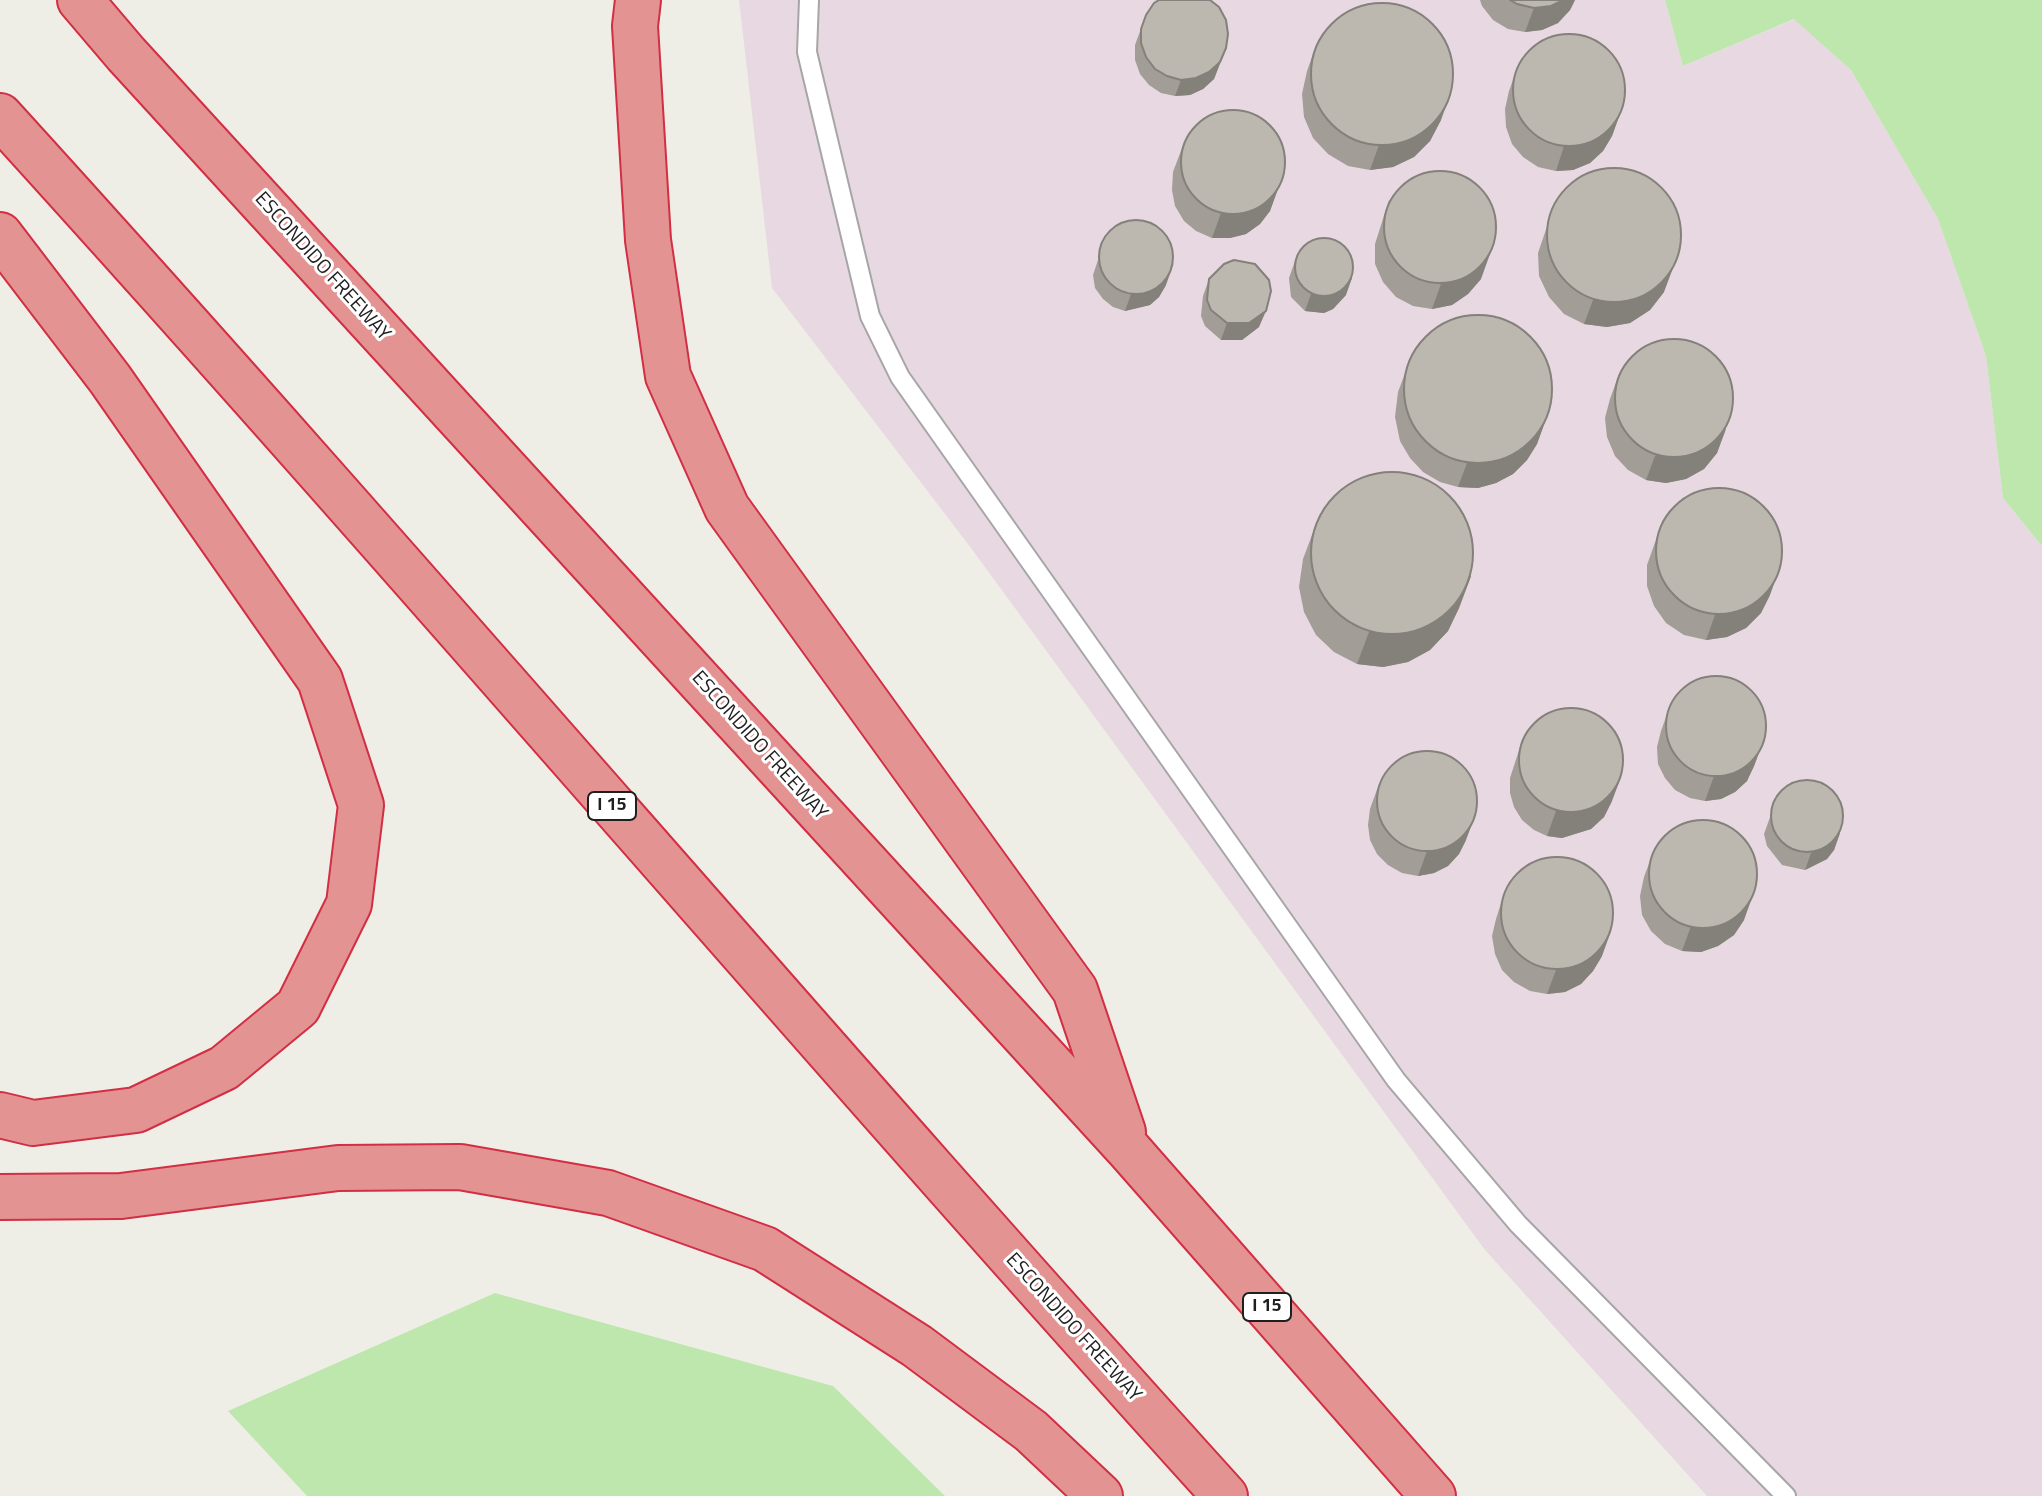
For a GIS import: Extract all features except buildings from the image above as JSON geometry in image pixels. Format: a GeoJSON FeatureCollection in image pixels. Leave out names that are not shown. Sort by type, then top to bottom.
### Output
{"type":"FeatureCollection","features":[{"type":"Feature","properties":{"kind":"highway","name":"ESCONDIDO FREEWAY"},"geometry":{"type":"LineString","coordinates":[[80,0],[126,54],[1129,1150],[1433,1496]]}},
{"type":"Feature","properties":{"kind":"highway"},"geometry":{"type":"LineString","coordinates":[[636,13],[648,240],[668,376],[727,508],[1075,990],[1129,1150]]}},
{"type":"Feature","properties":{"kind":"highway","name":"ESCONDIDO FREEWAY"},"geometry":{"type":"LineString","coordinates":[[0,116],[171,304],[1030,1281],[1225,1496]]}},
{"type":"Feature","properties":{"kind":"highway"},"geometry":{"type":"LineString","coordinates":[[0,235],[110,379],[320,680],[361,805],[349,904],[298,1007],[224,1068],[136,1110],[33,1123],[0,1115]]}},
{"type":"Feature","properties":{"kind":"highway"},"geometry":{"type":"LineString","coordinates":[[0,1197],[121,1196],[338,1168],[460,1167],[608,1193],[765,1249],[930,1356],[1031,1431],[1100,1496]]}},
{"type":"Feature","properties":{"kind":"lane"},"geometry":{"type":"LineString","coordinates":[[809,0],[807,52],[870,316],[900,377],[1396,1080],[1518,1224],[1786,1496]]}},
{"type":"Feature","properties":{"kind":"shaded area"},"geometry":{"type":"Polygon","coordinates":[[[739,0],[1665,0],[1683,66],[1795,19],[1851,70],[1938,219],[1986,356],[2003,498],[2042,546],[2042,1496],[1707,1496],[1485,1250],[971,548],[772,288],[739,0]]]}},
{"type":"Feature","properties":{"kind":"green space"},"geometry":{"type":"Polygon","coordinates":[[[1665,0],[2042,0],[2042,546],[2003,498],[1986,356],[1938,219],[1851,70],[1794,19],[1683,66],[1665,0]]]}},
{"type":"Feature","properties":{"kind":"green space"},"geometry":{"type":"Polygon","coordinates":[[[495,1293],[833,1386],[945,1496],[307,1496],[228,1411],[495,1293]]]}}]}
